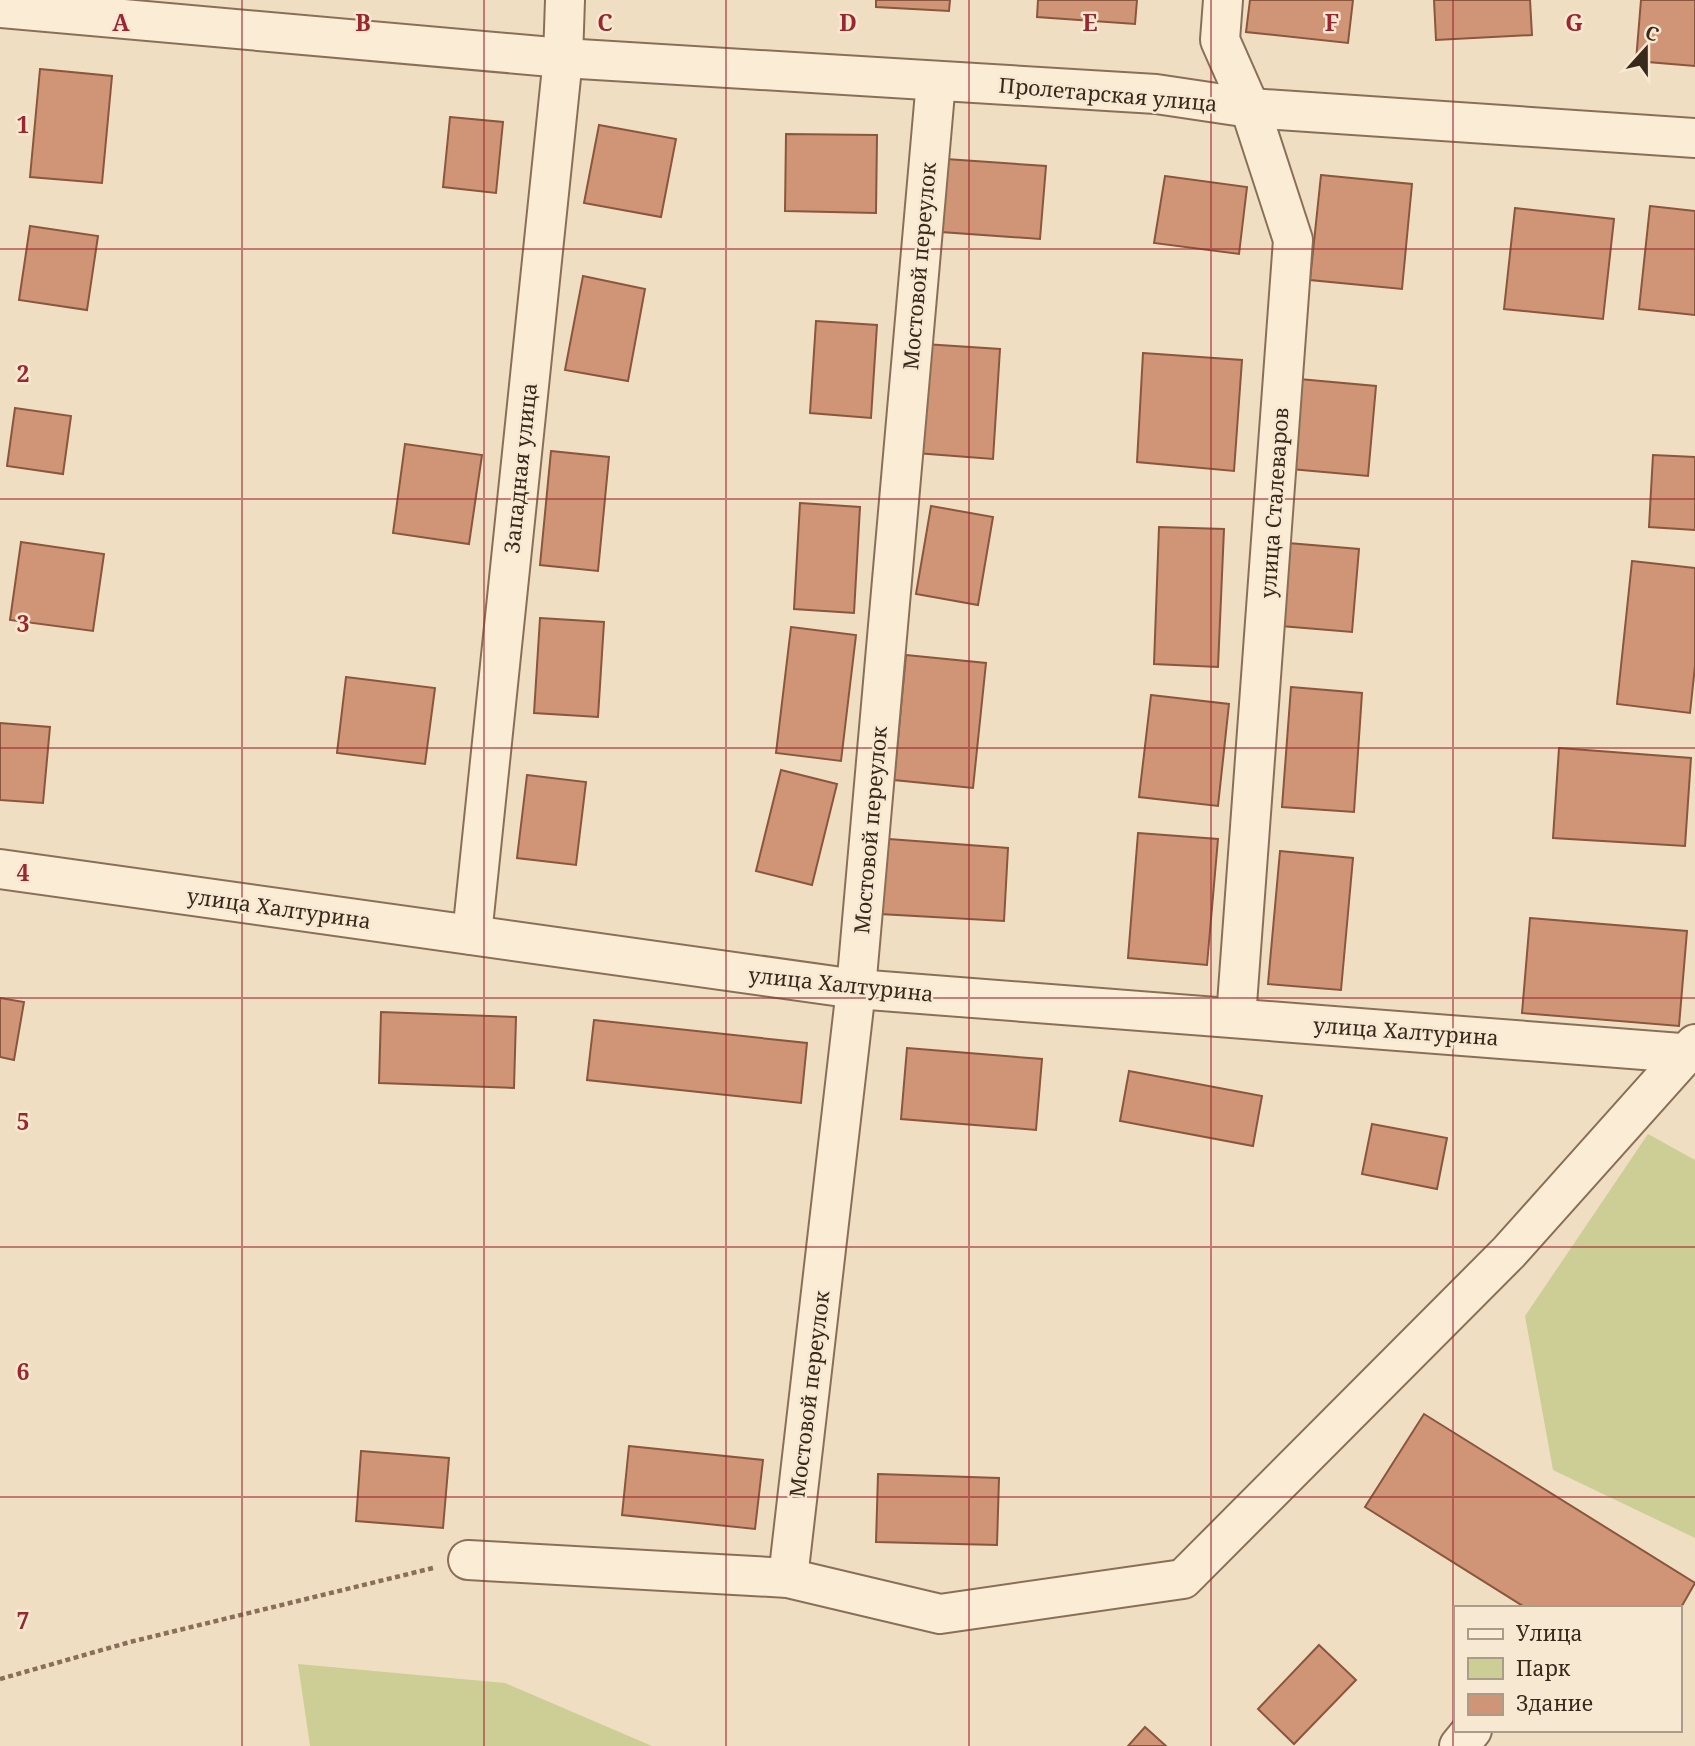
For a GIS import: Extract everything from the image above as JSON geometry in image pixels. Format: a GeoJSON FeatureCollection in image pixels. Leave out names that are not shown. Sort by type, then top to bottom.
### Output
{"type":"FeatureCollection","features":[{"type":"Feature","properties":{"kind":"street","name":"Западная улица"},"geometry":{"type":"LineString","coordinates":[[472,935],[563,58],[565,0]]}},
{"type":"Feature","properties":{"kind":"street","name":"улица Сталеваров"},"geometry":{"type":"LineString","coordinates":[[1223,0],[1220,40],[1250,108],[1293,240],[1236,1018]]}},
{"type":"Feature","properties":{"kind":"street","name":"Пролетарская улица"},"geometry":{"type":"LineString","coordinates":[[0,8],[563,58],[1156,94],[1250,108],[1695,138]]}},
{"type":"Feature","properties":{"kind":"street","name":"Мостовой переулок"},"geometry":{"type":"LineString","coordinates":[[788,1578],[856,989],[936,81]]}},
{"type":"Feature","properties":{"kind":"street","name":"улица Халтурина"},"geometry":{"type":"LineString","coordinates":[[0,869],[856,989],[1692,1050]]}},
{"type":"Feature","properties":{"kind":"street"},"geometry":{"type":"LineString","coordinates":[[468,1560],[788,1578],[940,1614],[1183,1579],[1509,1252],[1692,1050]]}},
{"type":"Feature","properties":{"kind":"street"},"geometry":{"type":"LineString","coordinates":[[1459,1746],[1470,1732]]}},
{"type":"Feature","properties":{"kind":"path"},"geometry":{"type":"LineString","coordinates":[[0,1679],[130,1643],[468,1560]]}},
{"type":"Feature","properties":{"kind":"green space"},"geometry":{"type":"Polygon","coordinates":[[[1648,1134],[1695,1160],[1695,1538],[1553,1470],[1525,1316],[1648,1134]]]}},
{"type":"Feature","properties":{"kind":"green space"},"geometry":{"type":"Polygon","coordinates":[[[298,1664],[505,1683],[652,1746],[310,1746],[298,1664]]]}},
{"type":"Feature","properties":{"kind":"building"},"geometry":{"type":"Polygon","coordinates":[[[876,0],[950,0],[949,11],[876,7],[876,0]]]}},
{"type":"Feature","properties":{"kind":"building"},"geometry":{"type":"Polygon","coordinates":[[[1038,0],[1137,0],[1135,24],[1037,17],[1038,0]]]}},
{"type":"Feature","properties":{"kind":"building"},"geometry":{"type":"Polygon","coordinates":[[[1250,0],[1353,0],[1348,43],[1246,32],[1250,0]]]}},
{"type":"Feature","properties":{"kind":"building"},"geometry":{"type":"Polygon","coordinates":[[[1434,0],[1530,0],[1532,35],[1436,40],[1434,0]]]}},
{"type":"Feature","properties":{"kind":"building"},"geometry":{"type":"Polygon","coordinates":[[[1641,0],[1695,0],[1695,66],[1636,61],[1641,0]]]}},
{"type":"Feature","properties":{"kind":"building"},"geometry":{"type":"Polygon","coordinates":[[[40,69],[112,76],[102,183],[30,177],[40,69]]]}},
{"type":"Feature","properties":{"kind":"building"},"geometry":{"type":"Polygon","coordinates":[[[450,117],[503,122],[496,193],[443,187],[450,117]]]}},
{"type":"Feature","properties":{"kind":"building"},"geometry":{"type":"Polygon","coordinates":[[[599,125],[676,139],[661,217],[584,203],[599,125]]]}},
{"type":"Feature","properties":{"kind":"building"},"geometry":{"type":"Polygon","coordinates":[[[786,134],[877,135],[876,213],[785,211],[786,134]]]}},
{"type":"Feature","properties":{"kind":"building"},"geometry":{"type":"Polygon","coordinates":[[[946,159],[1046,166],[1040,239],[941,232],[946,159]]]}},
{"type":"Feature","properties":{"kind":"building"},"geometry":{"type":"Polygon","coordinates":[[[1321,175],[1412,184],[1402,289],[1310,280],[1321,175]]]}},
{"type":"Feature","properties":{"kind":"building"},"geometry":{"type":"Polygon","coordinates":[[[1165,176],[1247,187],[1239,254],[1154,243],[1165,176]]]}},
{"type":"Feature","properties":{"kind":"building"},"geometry":{"type":"Polygon","coordinates":[[[1650,206],[1695,211],[1695,315],[1639,309],[1650,206]]]}},
{"type":"Feature","properties":{"kind":"building"},"geometry":{"type":"Polygon","coordinates":[[[1515,208],[1614,219],[1603,319],[1504,309],[1515,208]]]}},
{"type":"Feature","properties":{"kind":"building"},"geometry":{"type":"Polygon","coordinates":[[[30,226],[98,236],[87,310],[19,300],[30,226]]]}},
{"type":"Feature","properties":{"kind":"building"},"geometry":{"type":"Polygon","coordinates":[[[583,276],[645,289],[628,381],[565,370],[583,276]]]}},
{"type":"Feature","properties":{"kind":"building"},"geometry":{"type":"Polygon","coordinates":[[[816,321],[877,325],[871,418],[810,413],[816,321]]]}},
{"type":"Feature","properties":{"kind":"building"},"geometry":{"type":"Polygon","coordinates":[[[924,344],[1000,349],[993,459],[916,453],[924,344]]]}},
{"type":"Feature","properties":{"kind":"building"},"geometry":{"type":"Polygon","coordinates":[[[1143,353],[1242,360],[1234,471],[1137,462],[1143,353]]]}},
{"type":"Feature","properties":{"kind":"building"},"geometry":{"type":"Polygon","coordinates":[[[1299,379],[1376,386],[1368,476],[1291,469],[1299,379]]]}},
{"type":"Feature","properties":{"kind":"building"},"geometry":{"type":"Polygon","coordinates":[[[15,408],[71,416],[63,474],[7,466],[15,408]]]}},
{"type":"Feature","properties":{"kind":"building"},"geometry":{"type":"Polygon","coordinates":[[[405,444],[482,455],[469,544],[393,533],[405,444]]]}},
{"type":"Feature","properties":{"kind":"building"},"geometry":{"type":"Polygon","coordinates":[[[551,451],[609,457],[598,571],[540,565],[551,451]]]}},
{"type":"Feature","properties":{"kind":"building"},"geometry":{"type":"Polygon","coordinates":[[[1653,455],[1695,457],[1695,530],[1649,527],[1653,455]]]}},
{"type":"Feature","properties":{"kind":"building"},"geometry":{"type":"Polygon","coordinates":[[[800,503],[860,507],[854,613],[794,609],[800,503]]]}},
{"type":"Feature","properties":{"kind":"building"},"geometry":{"type":"Polygon","coordinates":[[[931,506],[993,517],[978,605],[916,594],[931,506]]]}},
{"type":"Feature","properties":{"kind":"building"},"geometry":{"type":"Polygon","coordinates":[[[1159,527],[1224,529],[1218,667],[1154,664],[1159,527]]]}},
{"type":"Feature","properties":{"kind":"building"},"geometry":{"type":"Polygon","coordinates":[[[21,542],[104,554],[93,631],[10,620],[21,542]]]}},
{"type":"Feature","properties":{"kind":"building"},"geometry":{"type":"Polygon","coordinates":[[[1288,543],[1359,549],[1352,632],[1281,626],[1288,543]]]}},
{"type":"Feature","properties":{"kind":"building"},"geometry":{"type":"Polygon","coordinates":[[[1632,561],[1695,568],[1695,666],[1690,713],[1617,704],[1632,561]]]}},
{"type":"Feature","properties":{"kind":"building"},"geometry":{"type":"Polygon","coordinates":[[[540,618],[604,622],[598,717],[534,713],[540,618]]]}},
{"type":"Feature","properties":{"kind":"building"},"geometry":{"type":"Polygon","coordinates":[[[791,627],[856,635],[841,761],[776,753],[791,627]]]}},
{"type":"Feature","properties":{"kind":"building"},"geometry":{"type":"Polygon","coordinates":[[[906,655],[986,663],[973,788],[894,780],[906,655]]]}},
{"type":"Feature","properties":{"kind":"building"},"geometry":{"type":"Polygon","coordinates":[[[346,677],[435,688],[425,764],[337,753],[346,677]]]}},
{"type":"Feature","properties":{"kind":"building"},"geometry":{"type":"Polygon","coordinates":[[[1291,687],[1362,693],[1354,812],[1282,807],[1291,687]]]}},
{"type":"Feature","properties":{"kind":"building"},"geometry":{"type":"Polygon","coordinates":[[[1151,695],[1229,704],[1218,806],[1139,797],[1151,695]]]}},
{"type":"Feature","properties":{"kind":"building"},"geometry":{"type":"Polygon","coordinates":[[[0,723],[50,727],[43,803],[0,800],[0,723]]]}},
{"type":"Feature","properties":{"kind":"building"},"geometry":{"type":"Polygon","coordinates":[[[1559,748],[1691,758],[1685,846],[1553,838],[1559,748]]]}},
{"type":"Feature","properties":{"kind":"building"},"geometry":{"type":"Polygon","coordinates":[[[781,770],[837,784],[812,885],[756,871],[781,770]]]}},
{"type":"Feature","properties":{"kind":"building"},"geometry":{"type":"Polygon","coordinates":[[[527,775],[586,782],[576,865],[517,858],[527,775]]]}},
{"type":"Feature","properties":{"kind":"building"},"geometry":{"type":"Polygon","coordinates":[[[1138,833],[1218,839],[1207,965],[1128,958],[1138,833]]]}},
{"type":"Feature","properties":{"kind":"building"},"geometry":{"type":"Polygon","coordinates":[[[889,839],[1008,848],[1004,921],[880,914],[889,839]]]}},
{"type":"Feature","properties":{"kind":"building"},"geometry":{"type":"Polygon","coordinates":[[[1280,851],[1353,858],[1341,990],[1268,984],[1280,851]]]}},
{"type":"Feature","properties":{"kind":"building"},"geometry":{"type":"Polygon","coordinates":[[[1530,918],[1687,931],[1679,1026],[1522,1013],[1530,918]]]}},
{"type":"Feature","properties":{"kind":"building"},"geometry":{"type":"Polygon","coordinates":[[[0,998],[24,1002],[14,1060],[0,1057],[0,998]]]}},
{"type":"Feature","properties":{"kind":"building"},"geometry":{"type":"Polygon","coordinates":[[[381,1012],[516,1017],[514,1088],[379,1083],[381,1012]]]}},
{"type":"Feature","properties":{"kind":"building"},"geometry":{"type":"Polygon","coordinates":[[[594,1020],[807,1043],[801,1103],[587,1080],[594,1020]]]}},
{"type":"Feature","properties":{"kind":"building"},"geometry":{"type":"Polygon","coordinates":[[[907,1048],[1042,1059],[1036,1130],[901,1119],[907,1048]]]}},
{"type":"Feature","properties":{"kind":"building"},"geometry":{"type":"Polygon","coordinates":[[[1129,1071],[1262,1096],[1253,1146],[1120,1121],[1129,1071]]]}},
{"type":"Feature","properties":{"kind":"building"},"geometry":{"type":"Polygon","coordinates":[[[1372,1124],[1447,1138],[1437,1189],[1362,1174],[1372,1124]]]}},
{"type":"Feature","properties":{"kind":"building"},"geometry":{"type":"Polygon","coordinates":[[[1424,1414],[1695,1583],[1681,1608],[1523,1606],[1365,1507],[1424,1414]]]}},
{"type":"Feature","properties":{"kind":"building"},"geometry":{"type":"Polygon","coordinates":[[[629,1446],[763,1460],[755,1529],[622,1515],[629,1446]]]}},
{"type":"Feature","properties":{"kind":"building"},"geometry":{"type":"Polygon","coordinates":[[[361,1451],[449,1458],[443,1528],[356,1521],[361,1451]]]}},
{"type":"Feature","properties":{"kind":"building"},"geometry":{"type":"Polygon","coordinates":[[[878,1474],[999,1478],[997,1545],[876,1542],[878,1474]]]}},
{"type":"Feature","properties":{"kind":"building"},"geometry":{"type":"Polygon","coordinates":[[[1319,1645],[1356,1680],[1294,1744],[1258,1709],[1319,1645]]]}},
{"type":"Feature","properties":{"kind":"building"},"geometry":{"type":"Polygon","coordinates":[[[1145,1727],[1166,1746],[1128,1746],[1145,1727]]]}}]}
